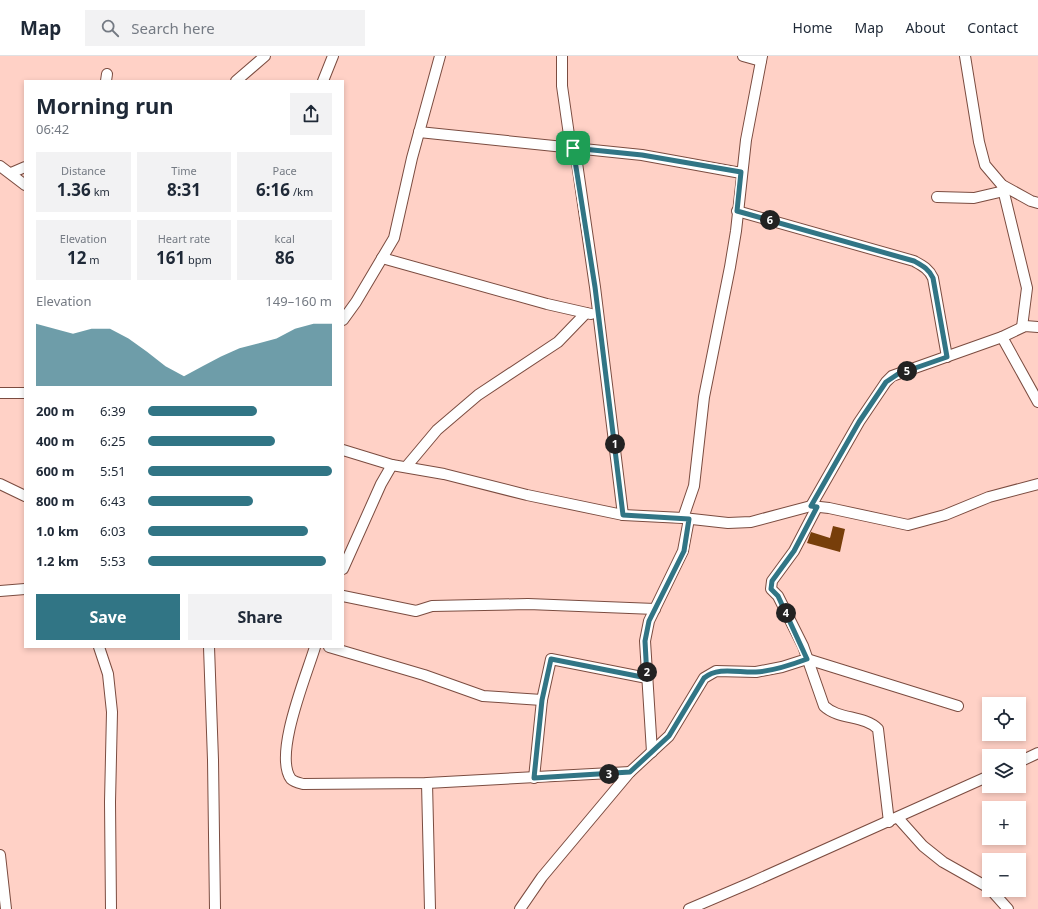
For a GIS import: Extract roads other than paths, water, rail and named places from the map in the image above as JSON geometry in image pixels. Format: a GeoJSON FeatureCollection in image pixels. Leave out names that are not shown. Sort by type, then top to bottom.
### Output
{"type":"FeatureCollection","features":[{"type":"Feature","properties":{"kind":"street"},"geometry":{"type":"LineString","coordinates":[[237,80],[265,56]]}},
{"type":"Feature","properties":{"kind":"street"},"geometry":{"type":"LineString","coordinates":[[323,80],[333,56]]}},
{"type":"Feature","properties":{"kind":"street"},"geometry":{"type":"LineString","coordinates":[[344,318],[394,238],[419,132],[440,56]]}},
{"type":"Feature","properties":{"kind":"street"},"geometry":{"type":"LineString","coordinates":[[562,56],[562,86],[576,163],[599,316],[623,515]]}},
{"type":"Feature","properties":{"kind":"street"},"geometry":{"type":"LineString","coordinates":[[652,752],[645,641],[649,621],[684,551],[686,518],[694,486],[703,404],[730,268],[741,172],[761,59],[742,56]]}},
{"type":"Feature","properties":{"kind":"street"},"geometry":{"type":"LineString","coordinates":[[965,56],[979,142],[985,165],[1003,188],[1027,288],[1022,327]]}},
{"type":"Feature","properties":{"kind":"street"},"geometry":{"type":"LineString","coordinates":[[419,132],[642,155],[741,172]]}},
{"type":"Feature","properties":{"kind":"street"},"geometry":{"type":"LineString","coordinates":[[0,166],[24,184]]}},
{"type":"Feature","properties":{"kind":"street"},"geometry":{"type":"LineString","coordinates":[[11,173],[24,167]]}},
{"type":"Feature","properties":{"kind":"street"},"geometry":{"type":"LineString","coordinates":[[937,197],[974,198],[1003,188],[1038,203]]}},
{"type":"Feature","properties":{"kind":"street"},"geometry":{"type":"LineString","coordinates":[[737,211],[914,261],[925,267],[930,271],[933,278],[947,357]]}},
{"type":"Feature","properties":{"kind":"street"},"geometry":{"type":"LineString","coordinates":[[382,258],[547,304],[599,316]]}},
{"type":"Feature","properties":{"kind":"street"},"geometry":{"type":"LineString","coordinates":[[406,467],[437,430],[478,395],[558,342],[586,313]]}},
{"type":"Feature","properties":{"kind":"street"},"geometry":{"type":"LineString","coordinates":[[982,884],[942,862],[923,846],[908,830],[893,820],[878,729],[869,723],[829,711],[824,706],[807,659],[778,596],[771,589],[771,586],[779,569],[800,541],[814,506],[859,422],[886,382],[898,374],[1002,337],[1022,327],[1038,327]]}},
{"type":"Feature","properties":{"kind":"street"},"geometry":{"type":"LineString","coordinates":[[1002,337],[1038,402]]}},
{"type":"Feature","properties":{"kind":"street"},"geometry":{"type":"LineString","coordinates":[[0,393],[24,393]]}},
{"type":"Feature","properties":{"kind":"street"},"geometry":{"type":"LineString","coordinates":[[344,450],[392,465],[444,474],[527,495],[623,515],[686,518],[728,523],[751,522],[814,506],[908,525],[932,519],[989,497],[1038,484]]}},
{"type":"Feature","properties":{"kind":"street"},"geometry":{"type":"LineString","coordinates":[[344,567],[381,484],[392,465]]}},
{"type":"Feature","properties":{"kind":"street"},"geometry":{"type":"LineString","coordinates":[[0,484],[24,496]]}},
{"type":"Feature","properties":{"kind":"street"},"geometry":{"type":"LineString","coordinates":[[0,591],[24,589]]}},
{"type":"Feature","properties":{"kind":"street"},"geometry":{"type":"LineString","coordinates":[[344,596],[416,611],[432,606],[528,604],[655,609]]}},
{"type":"Feature","properties":{"kind":"street"},"geometry":{"type":"LineString","coordinates":[[99,648],[108,674],[112,712],[110,802],[111,909]]}},
{"type":"Feature","properties":{"kind":"street"},"geometry":{"type":"LineString","coordinates":[[209,648],[213,760],[214,909]]}},
{"type":"Feature","properties":{"kind":"street"},"geometry":{"type":"LineString","coordinates":[[315,648],[287,740],[286,758],[292,779],[303,784],[427,783],[630,772]]}},
{"type":"Feature","properties":{"kind":"street"},"geometry":{"type":"LineString","coordinates":[[333,648],[424,675],[483,696],[542,700]]}},
{"type":"Feature","properties":{"kind":"street"},"geometry":{"type":"LineString","coordinates":[[534,778],[542,700],[551,659],[647,678]]}},
{"type":"Feature","properties":{"kind":"street"},"geometry":{"type":"LineString","coordinates":[[520,909],[538,882],[630,772],[669,736],[704,678],[709,674],[716,671],[756,672],[782,668],[807,659],[958,706]]}},
{"type":"Feature","properties":{"kind":"street"},"geometry":{"type":"LineString","coordinates":[[1026,759],[1038,754]]}},
{"type":"Feature","properties":{"kind":"street"},"geometry":{"type":"LineString","coordinates":[[688,909],[701,907],[982,779]]}},
{"type":"Feature","properties":{"kind":"street"},"geometry":{"type":"LineString","coordinates":[[427,783],[430,909]]}},
{"type":"Feature","properties":{"kind":"street"},"geometry":{"type":"LineString","coordinates":[[908,830],[909,813]]}},
{"type":"Feature","properties":{"kind":"street"},"geometry":{"type":"LineString","coordinates":[[0,854],[6,909]]}},
{"type":"Feature","properties":{"kind":"street"},"geometry":{"type":"LineString","coordinates":[[998,897],[1008,909]]}}]}
